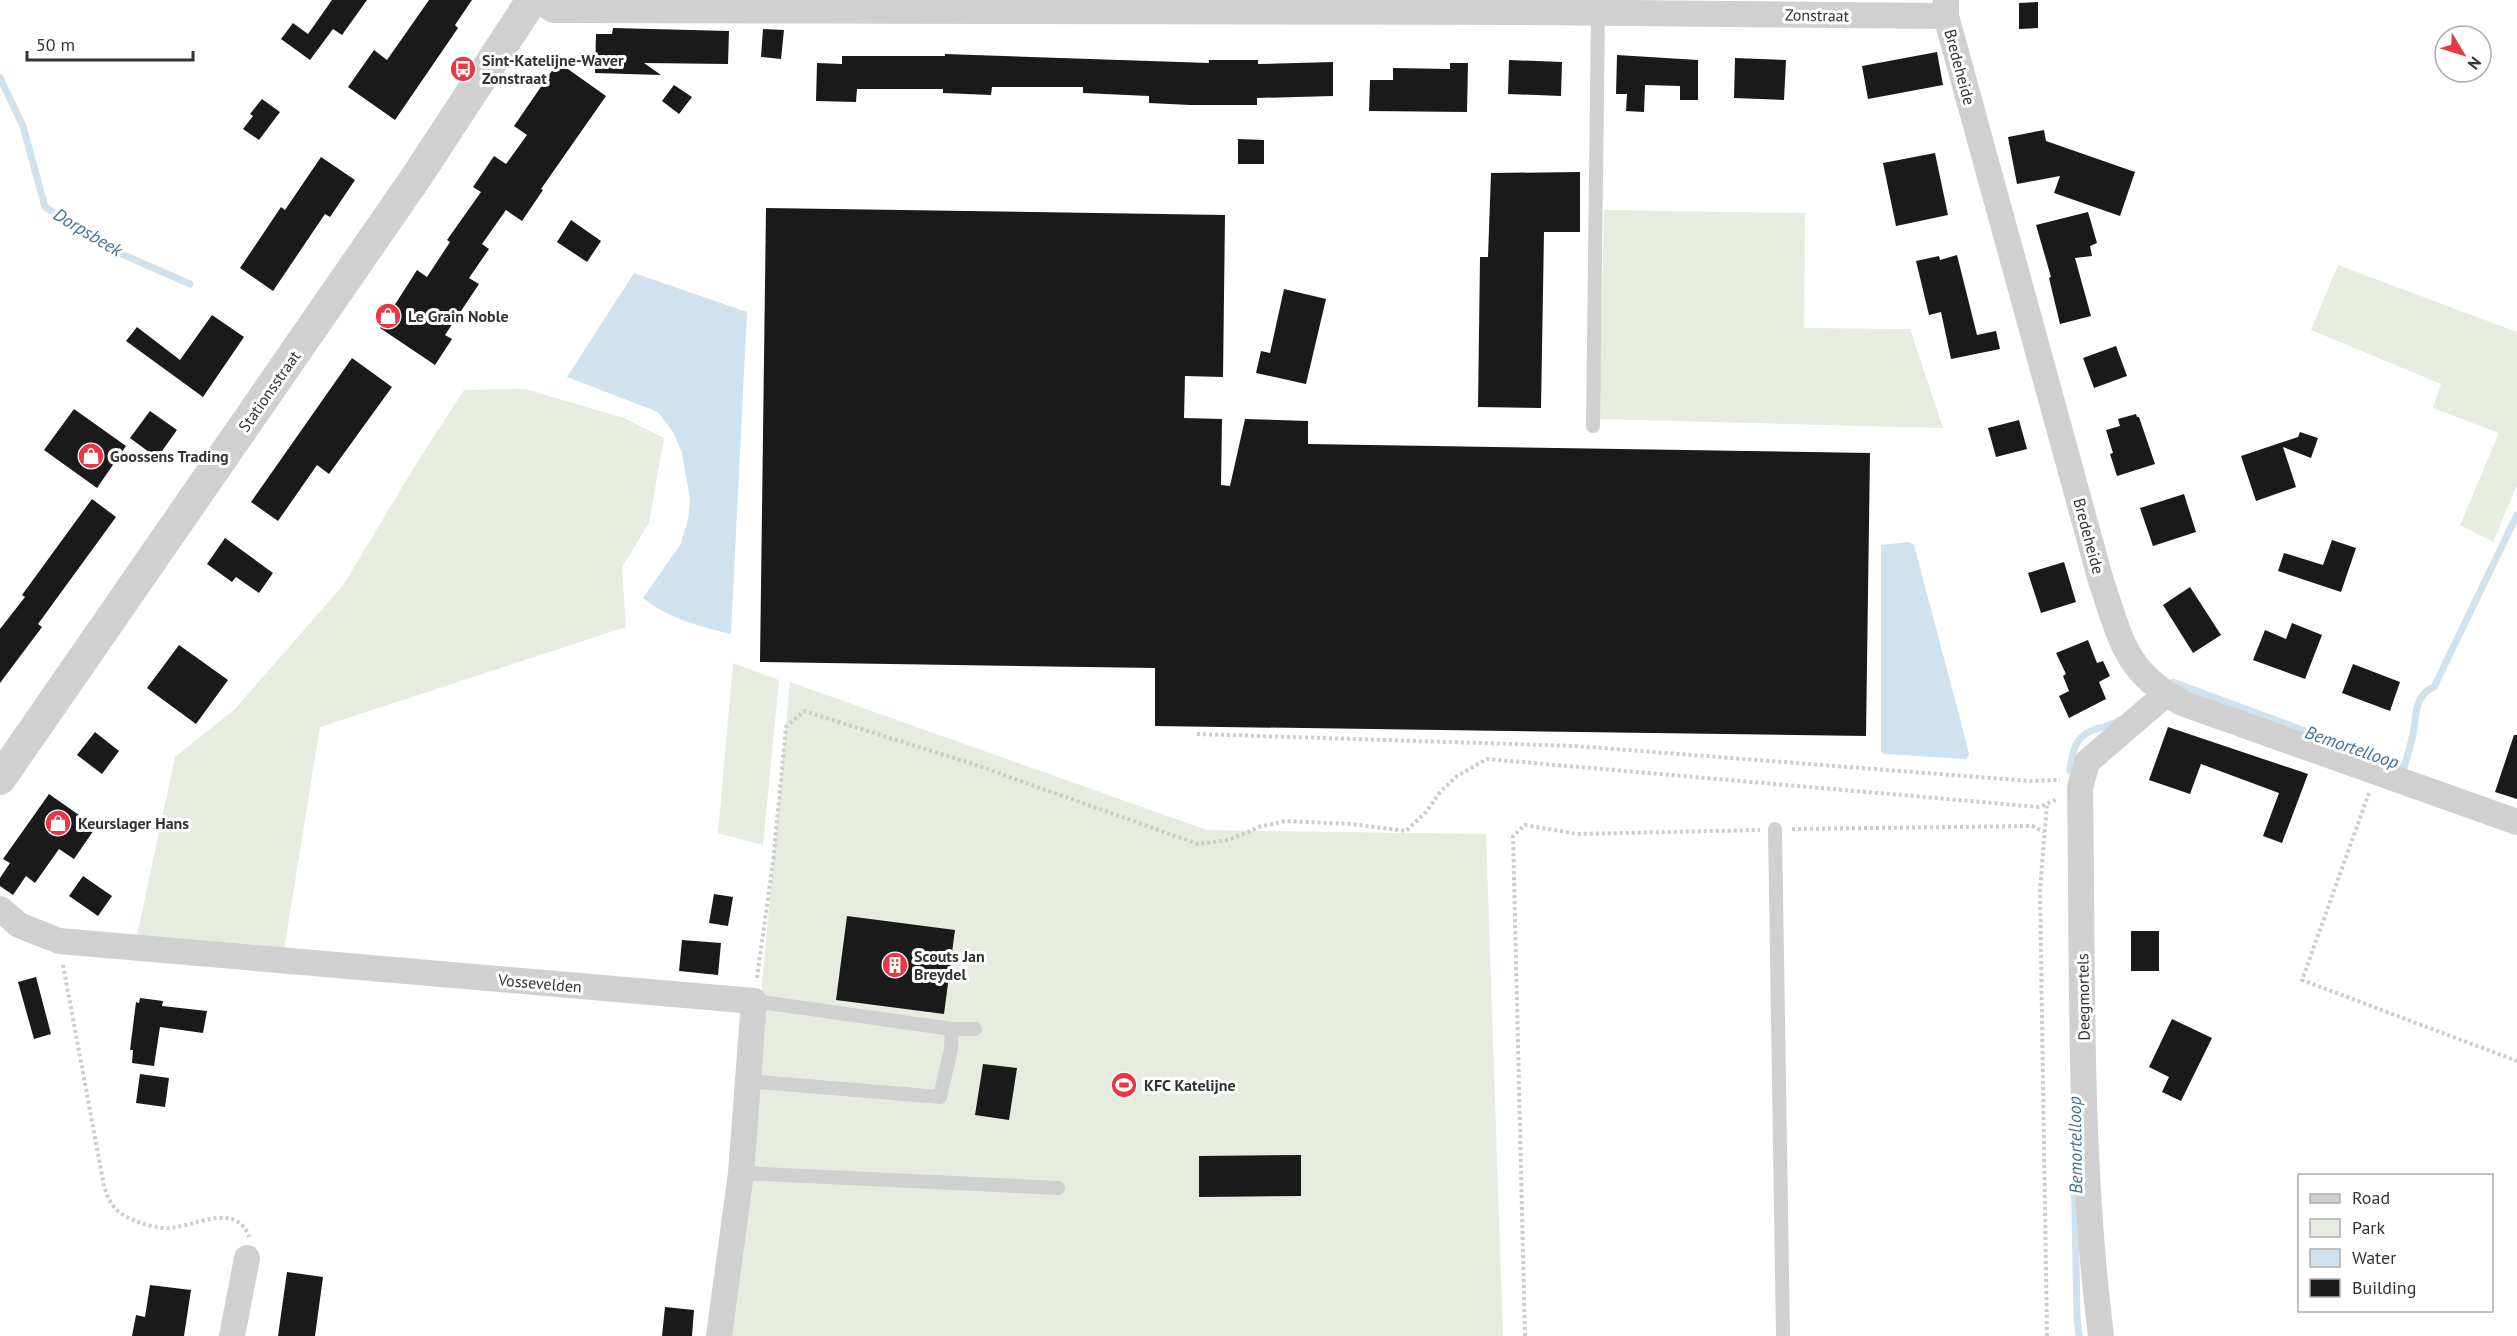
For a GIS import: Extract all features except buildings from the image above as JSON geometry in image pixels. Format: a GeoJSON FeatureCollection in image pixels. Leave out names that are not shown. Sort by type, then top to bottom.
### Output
{"type":"FeatureCollection","features":[{"type":"Feature","properties":{"kind":"street","name":"Stationsstraat"},"geometry":{"type":"LineString","coordinates":[[0,778],[366,251],[532,0]]}},
{"type":"Feature","properties":{"kind":"street","name":"Zonstraat"},"geometry":{"type":"LineString","coordinates":[[539,0],[553,10],[1598,12],[1946,8]]}},
{"type":"Feature","properties":{"kind":"street","name":"Bredeheide"},"geometry":{"type":"LineString","coordinates":[[1946,8],[2101,581],[2125,652],[2148,680],[2182,703],[2517,822]]}},
{"type":"Feature","properties":{"kind":"street"},"geometry":{"type":"LineString","coordinates":[[2082,782],[2087,762],[2166,694]]}},
{"type":"Feature","properties":{"kind":"street","name":"Deegmortels"},"geometry":{"type":"LineString","coordinates":[[2082,782],[2085,1121],[2092,1271],[2101,1336]]}},
{"type":"Feature","properties":{"kind":"street","name":"Vossevelden"},"geometry":{"type":"LineString","coordinates":[[0,909],[19,925],[59,941],[754,1001]]}},
{"type":"Feature","properties":{"kind":"street"},"geometry":{"type":"LineString","coordinates":[[719,1336],[741,1173],[754,1001]]}},
{"type":"Feature","properties":{"kind":"street"},"geometry":{"type":"LineString","coordinates":[[232,1336],[247,1258]]}},
{"type":"Feature","properties":{"kind":"lane"},"geometry":{"type":"LineString","coordinates":[[1593,426],[1598,12]]}},
{"type":"Feature","properties":{"kind":"lane"},"geometry":{"type":"LineString","coordinates":[[1775,829],[1783,1336]]}},
{"type":"Feature","properties":{"kind":"lane"},"geometry":{"type":"LineString","coordinates":[[754,1001],[952,1029],[975,1029]]}},
{"type":"Feature","properties":{"kind":"lane"},"geometry":{"type":"LineString","coordinates":[[747,1082],[940,1097],[951,1049],[952,1029]]}},
{"type":"Feature","properties":{"kind":"lane"},"geometry":{"type":"LineString","coordinates":[[741,1173],[1058,1188]]}},
{"type":"Feature","properties":{"kind":"path"},"geometry":{"type":"LineString","coordinates":[[754,1001],[773,862],[786,727],[804,711],[973,764],[1198,844],[1229,840],[1259,827],[1286,821],[1351,824],[1406,831],[1426,812],[1441,791],[1456,776],[1487,759],[2039,807],[2082,782]]}},
{"type":"Feature","properties":{"kind":"path"},"geometry":{"type":"LineString","coordinates":[[1197,734],[1575,746],[2030,781],[2082,782]]}},
{"type":"Feature","properties":{"kind":"path"},"geometry":{"type":"LineString","coordinates":[[2376,772],[2302,980],[2517,1061]]}},
{"type":"Feature","properties":{"kind":"path"},"geometry":{"type":"LineString","coordinates":[[2047,804],[2040,890],[2047,1336]]}},
{"type":"Feature","properties":{"kind":"path"},"geometry":{"type":"LineString","coordinates":[[1525,1336],[1513,836],[1525,825],[1577,834],[2032,826],[2044,832]]}},
{"type":"Feature","properties":{"kind":"path"},"geometry":{"type":"LineString","coordinates":[[59,941],[104,1186],[112,1205],[127,1218],[147,1225],[168,1228],[217,1217],[233,1218],[246,1227],[251,1241],[247,1258]]}},
{"type":"Feature","properties":{"kind":"green space"},"geometry":{"type":"Polygon","coordinates":[[[1604,210],[1805,213],[1804,328],[1910,329],[1943,428],[1599,419],[1604,210]]]}},
{"type":"Feature","properties":{"kind":"green space"},"geometry":{"type":"Polygon","coordinates":[[[2338,265],[2517,332],[2517,485],[2493,542],[2460,525],[2499,433],[2433,408],[2441,384],[2311,330],[2338,265]]]}},
{"type":"Feature","properties":{"kind":"green space"},"geometry":{"type":"Polygon","coordinates":[[[525,389],[624,418],[664,438],[649,523],[622,567],[626,627],[320,727],[283,956],[136,940],[175,757],[235,709],[344,584],[464,390],[525,389]]]}},
{"type":"Feature","properties":{"kind":"green space"},"geometry":{"type":"Polygon","coordinates":[[[733,663],[779,680],[763,845],[718,833],[733,663]]]}},
{"type":"Feature","properties":{"kind":"green space","name":"KFC Katelijne"},"geometry":{"type":"Polygon","coordinates":[[[790,682],[1207,830],[1486,834],[1503,1336],[729,1336],[790,682]]]}},
{"type":"Feature","properties":{"kind":"water"},"geometry":{"type":"Polygon","coordinates":[[[634,273],[747,312],[731,634],[673,616],[643,598],[680,545],[688,520],[690,499],[682,453],[673,432],[658,412],[567,377],[634,273]]]}},
{"type":"Feature","properties":{"kind":"water"},"geometry":{"type":"Polygon","coordinates":[[[1909,542],[1914,545],[1968,749],[1969,755],[1966,759],[1881,752],[1881,545],[1909,542]]]}},
{"type":"Feature","properties":{"kind":"waterway","name":"Dorpsbeek"},"geometry":{"type":"LineString","coordinates":[[0,78],[23,126],[45,207],[117,252],[190,284]]}},
{"type":"Feature","properties":{"kind":"waterway","name":"Bemortelloop"},"geometry":{"type":"LineString","coordinates":[[2173,682],[2404,768],[2419,701],[2427,691],[2434,687],[2517,515]]}},
{"type":"Feature","properties":{"kind":"waterway","name":"Bemortelloop"},"geometry":{"type":"LineString","coordinates":[[2070,771],[2076,745],[2083,735],[2119,720]]}},
{"type":"Feature","properties":{"kind":"waterway","name":"Bemortelloop"},"geometry":{"type":"LineString","coordinates":[[2074,1159],[2079,1336]]}},
{"type":"Feature","properties":{"kind":"place","name":"Sint-Katelijne-Waver Zonstraat"},"geometry":{"type":"Point","coordinates":[463,69]}},
{"type":"Feature","properties":{"kind":"place","name":"Le Grain Noble"},"geometry":{"type":"Point","coordinates":[388,316]}},
{"type":"Feature","properties":{"kind":"place","name":"Goossens Trading"},"geometry":{"type":"Point","coordinates":[91,456]}},
{"type":"Feature","properties":{"kind":"place","name":"Keurslager Hans"},"geometry":{"type":"Point","coordinates":[58,823]}},
{"type":"Feature","properties":{"kind":"place","name":"Scouts Jan Breydel"},"geometry":{"type":"Point","coordinates":[895,965]}},
{"type":"Feature","properties":{"kind":"place","name":"KFC Katelijne"},"geometry":{"type":"Point","coordinates":[1124,1085]}}]}
